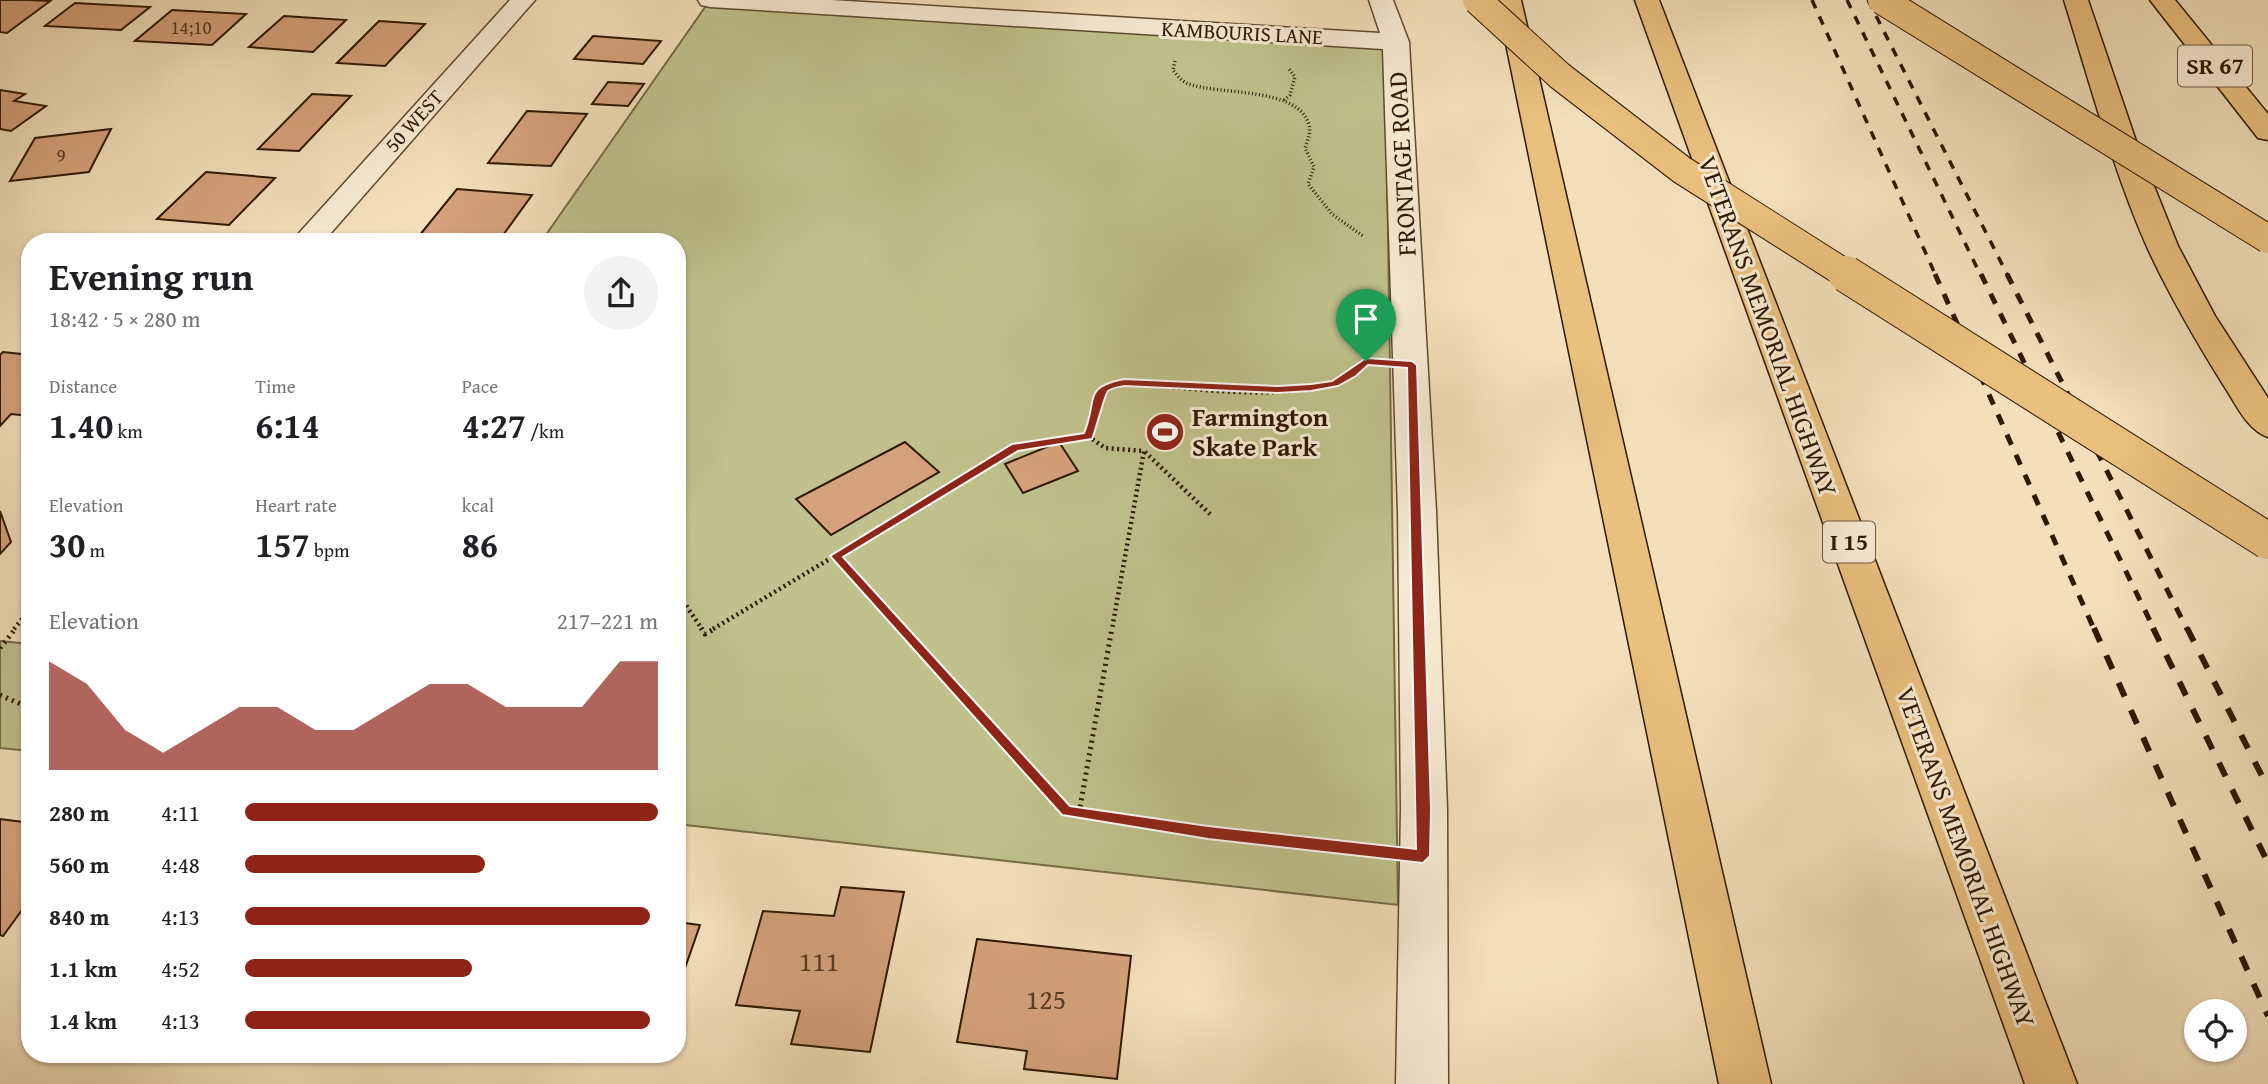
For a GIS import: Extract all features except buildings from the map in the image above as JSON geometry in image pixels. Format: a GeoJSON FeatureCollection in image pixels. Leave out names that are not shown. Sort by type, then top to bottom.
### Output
{"type":"FeatureCollection","features":[{"type":"Feature","properties":{"kind":"highway"},"geometry":{"type":"LineString","coordinates":[[1477,0],[1560,75],[1682,170],[2268,541]]}},
{"type":"Feature","properties":{"kind":"highway"},"geometry":{"type":"LineString","coordinates":[[1509,0],[1745,1084]]}},
{"type":"Feature","properties":{"kind":"highway","name":"VETERANS MEMORIAL HIGHWAY"},"geometry":{"type":"LineString","coordinates":[[1647,0],[2051,1084]]}},
{"type":"Feature","properties":{"kind":"highway"},"geometry":{"type":"LineString","coordinates":[[1882,0],[2268,239]]}},
{"type":"Feature","properties":{"kind":"highway"},"geometry":{"type":"LineString","coordinates":[[2076,0],[2148,209],[2178,279],[2216,346],[2268,424]]}},
{"type":"Feature","properties":{"kind":"highway","name":"SR 67"},"geometry":{"type":"LineString","coordinates":[[2162,0],[2268,132]]}},
{"type":"Feature","properties":{"kind":"street","name":"50 WEST"},"geometry":{"type":"LineString","coordinates":[[314,233],[523,0]]}},
{"type":"Feature","properties":{"kind":"street","name":"KAMBOURIS LANE"},"geometry":{"type":"LineString","coordinates":[[710,0],[1396,42]]}},
{"type":"Feature","properties":{"kind":"street","name":"FRONTAGE ROAD"},"geometry":{"type":"LineString","coordinates":[[1381,0],[1396,42],[1412,365],[1424,809],[1422,1084]]}},
{"type":"Feature","properties":{"kind":"path"},"geometry":{"type":"LineString","coordinates":[[1180,29],[1173,70],[1186,84],[1284,100],[1308,120],[1310,131],[1306,148],[1314,167],[1308,184],[1332,214],[1364,236]]}},
{"type":"Feature","properties":{"kind":"path"},"geometry":{"type":"LineString","coordinates":[[1174,62],[1187,63]]}},
{"type":"Feature","properties":{"kind":"path"},"geometry":{"type":"LineString","coordinates":[[1278,69],[1291,69],[1296,77],[1290,95],[1284,100]]}},
{"type":"Feature","properties":{"kind":"path"},"geometry":{"type":"LineString","coordinates":[[1088,436],[1097,415],[1099,395],[1106,386],[1124,383],[1278,390],[1311,388],[1335,384],[1353,374],[1366,361],[1412,365]]}},
{"type":"Feature","properties":{"kind":"path"},"geometry":{"type":"LineString","coordinates":[[686,606],[705,634],[1016,447],[1088,436],[1105,448],[1144,451],[1211,515]]}},
{"type":"Feature","properties":{"kind":"path"},"geometry":{"type":"LineString","coordinates":[[1079,813],[1144,451]]}},
{"type":"Feature","properties":{"kind":"path"},"geometry":{"type":"LineString","coordinates":[[835,556],[1067,811],[1208,832],[1423,856]]}},
{"type":"Feature","properties":{"kind":"path"},"geometry":{"type":"LineString","coordinates":[[0,648],[21,621]]}},
{"type":"Feature","properties":{"kind":"path"},"geometry":{"type":"LineString","coordinates":[[0,695],[21,704]]}},
{"type":"Feature","properties":{"kind":"green space"},"geometry":{"type":"Polygon","coordinates":[[[710,0],[1385,34],[1398,905],[686,825],[686,233],[547,233],[710,0]]]}},
{"type":"Feature","properties":{"kind":"green space"},"geometry":{"type":"Polygon","coordinates":[[[0,641],[21,643],[21,750],[0,748],[0,641]]]}},
{"type":"Feature","properties":{"kind":"railway"},"geometry":{"type":"LineString","coordinates":[[1812,0],[1936,276]]}},
{"type":"Feature","properties":{"kind":"railway"},"geometry":{"type":"LineString","coordinates":[[1847,0],[1981,276]]}},
{"type":"Feature","properties":{"kind":"railway"},"geometry":{"type":"LineString","coordinates":[[1868,0],[2008,276]]}},
{"type":"Feature","properties":{"kind":"railway"},"geometry":{"type":"LineString","coordinates":[[1935,274],[2094,629]]}},
{"type":"Feature","properties":{"kind":"railway"},"geometry":{"type":"LineString","coordinates":[[1981,274],[2154,629]]}},
{"type":"Feature","properties":{"kind":"railway"},"geometry":{"type":"LineString","coordinates":[[2007,274],[2187,629]]}},
{"type":"Feature","properties":{"kind":"railway"},"geometry":{"type":"LineString","coordinates":[[2094,628],[2268,1016]]}},
{"type":"Feature","properties":{"kind":"railway"},"geometry":{"type":"LineString","coordinates":[[2153,628],[2268,863]]}},
{"type":"Feature","properties":{"kind":"railway"},"geometry":{"type":"LineString","coordinates":[[2187,628],[2268,788]]}},
{"type":"Feature","properties":{"kind":"place","name":"Farmington Skate Park"},"geometry":{"type":"Point","coordinates":[1165,432]}},
{"type":"Feature","properties":{"kind":"route"},"geometry":{"type":"LineString","coordinates":[[1366,361],[1412,365],[1423,856],[1208,832],[1067,811],[835,556],[1016,447],[1088,436],[1097,415],[1099,395],[1106,386],[1124,383],[1278,390],[1311,388],[1335,384],[1353,374],[1366,361]]}}]}
